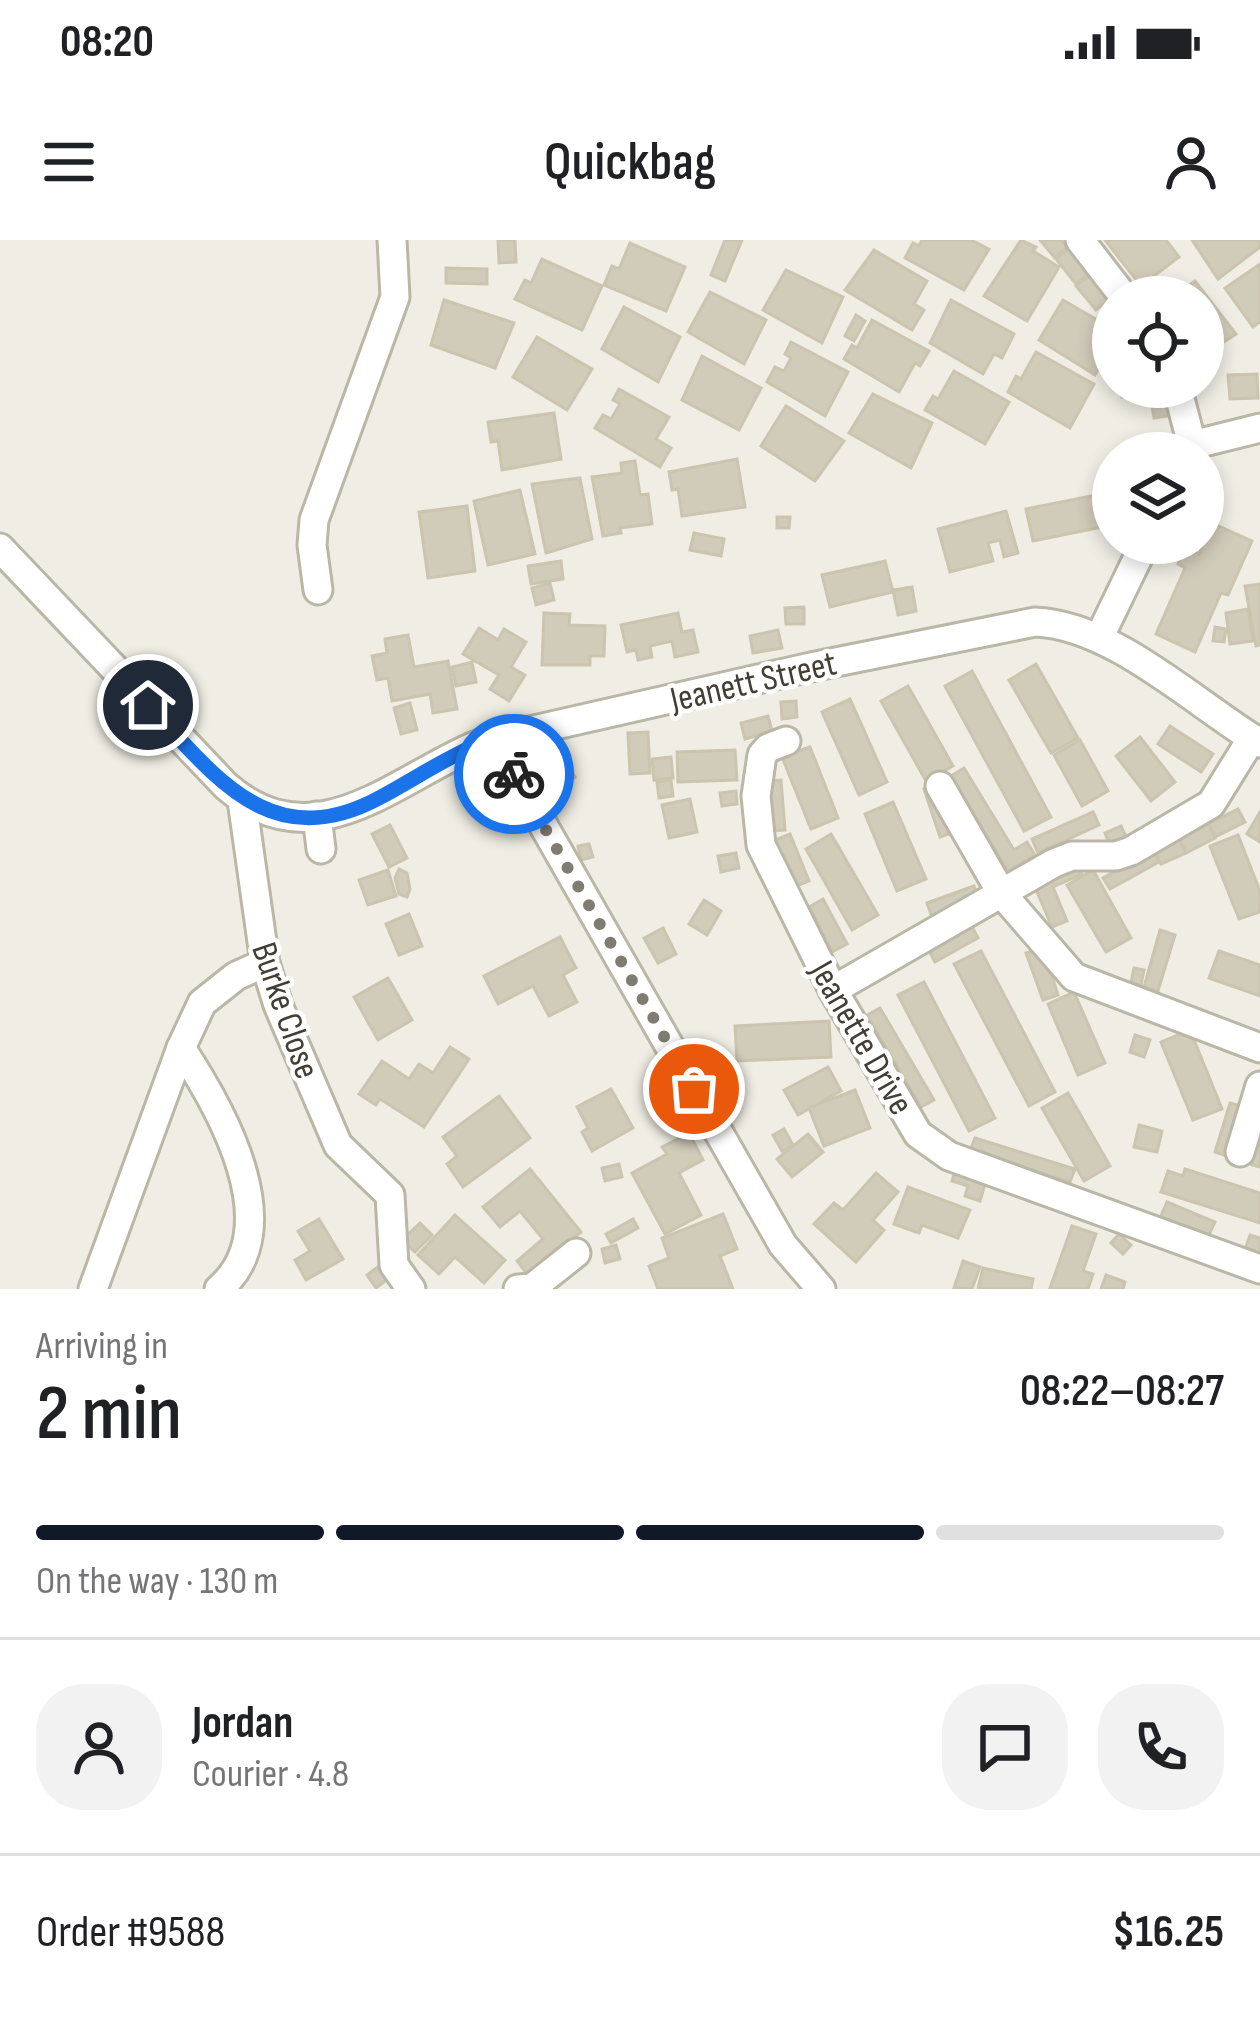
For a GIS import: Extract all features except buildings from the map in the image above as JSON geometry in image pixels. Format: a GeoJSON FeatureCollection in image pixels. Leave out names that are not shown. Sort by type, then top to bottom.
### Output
{"type":"FeatureCollection","features":[{"type":"Feature","properties":{"kind":"street"},"geometry":{"type":"LineString","coordinates":[[318,590],[314,520],[395,297],[392,240]]}},
{"type":"Feature","properties":{"kind":"street"},"geometry":{"type":"LineString","coordinates":[[1080,240],[1108,276]]}},
{"type":"Feature","properties":{"kind":"street"},"geometry":{"type":"LineString","coordinates":[[1224,439],[1260,428]]}},
{"type":"Feature","properties":{"kind":"street"},"geometry":{"type":"LineString","coordinates":[[0,548],[255,805],[317,816],[321,849]]}},
{"type":"Feature","properties":{"kind":"street"},"geometry":{"type":"LineString","coordinates":[[833,990],[1064,858],[1131,851],[1210,804],[1256,740],[1099,638],[1135,564]]}},
{"type":"Feature","properties":{"kind":"street","name":"Jeanett Street"},"geometry":{"type":"LineString","coordinates":[[317,816],[362,806],[494,739],[1017,624],[1067,626],[1099,638]]}},
{"type":"Feature","properties":{"kind":"street"},"geometry":{"type":"LineString","coordinates":[[494,739],[783,1245],[820,1289]]}},
{"type":"Feature","properties":{"kind":"street","name":"Jeanette Drive"},"geometry":{"type":"LineString","coordinates":[[786,741],[762,755],[756,796],[761,845],[833,990],[918,1134],[934,1148],[1260,1269]]}},
{"type":"Feature","properties":{"kind":"street"},"geometry":{"type":"LineString","coordinates":[[940,785],[1002,894],[1073,976],[1260,1048]]}},
{"type":"Feature","properties":{"kind":"street"},"geometry":{"type":"LineString","coordinates":[[255,805],[283,786]]}},
{"type":"Feature","properties":{"kind":"street","name":"Burke Close"},"geometry":{"type":"LineString","coordinates":[[255,805],[265,963],[293,1043],[338,1145],[390,1195],[394,1264],[411,1289]]}},
{"type":"Feature","properties":{"kind":"street"},"geometry":{"type":"LineString","coordinates":[[93,1289],[182,1048],[209,994],[265,963]]}},
{"type":"Feature","properties":{"kind":"street"},"geometry":{"type":"LineString","coordinates":[[182,1048],[225,1118],[243,1174],[247,1239],[235,1272],[219,1289]]}},
{"type":"Feature","properties":{"kind":"street"},"geometry":{"type":"LineString","coordinates":[[1240,1152],[1260,1086]]}},
{"type":"Feature","properties":{"kind":"street"},"geometry":{"type":"LineString","coordinates":[[518,1289],[532,1288],[576,1253]]}},
{"type":"Feature","properties":{"kind":"way so far"},"geometry":{"type":"LineString","coordinates":[[514,774],[694,1089]]}},
{"type":"Feature","properties":{"kind":"route"},"geometry":{"type":"LineString","coordinates":[[148,705],[242,800],[267,811],[317,816],[353,810],[494,739],[514,774]]}}]}
